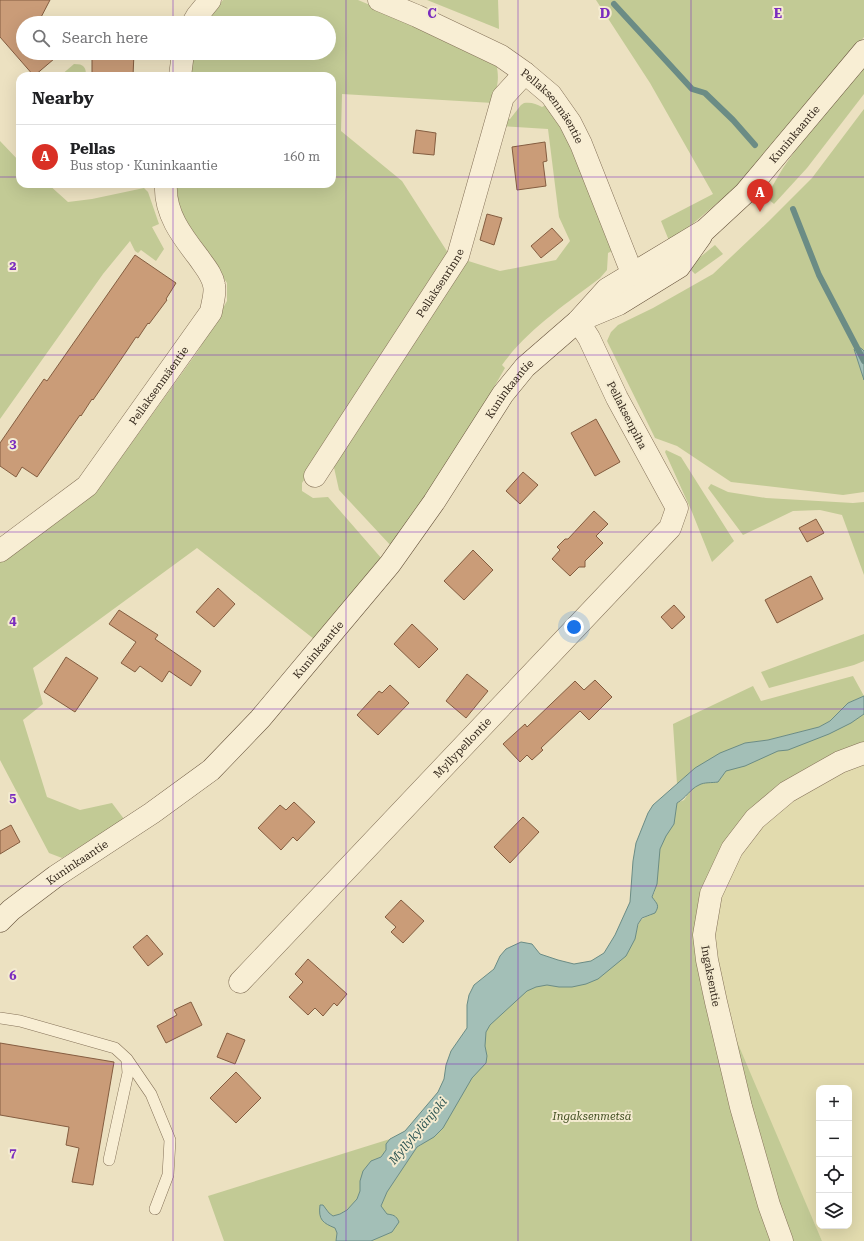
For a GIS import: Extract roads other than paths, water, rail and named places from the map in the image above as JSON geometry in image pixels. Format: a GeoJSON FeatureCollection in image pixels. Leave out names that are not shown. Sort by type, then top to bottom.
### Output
{"type":"FeatureCollection","features":[{"type":"Feature","properties":{"kind":"street"},"geometry":{"type":"LineString","coordinates":[[196,16],[210,0]]}},
{"type":"Feature","properties":{"kind":"street","name":"Pellaksenmäentie"},"geometry":{"type":"LineString","coordinates":[[379,0],[494,52],[525,73],[551,95],[570,122],[584,151],[637,281]]}},
{"type":"Feature","properties":{"kind":"street","name":"Kuninkaantie"},"geometry":{"type":"LineString","coordinates":[[0,921],[11,910],[56,876],[152,813],[211,770],[260,719],[390,564],[434,502],[503,394],[525,366],[578,321],[619,304],[637,281],[679,267],[704,230],[745,193],[864,51]]}},
{"type":"Feature","properties":{"kind":"street"},"geometry":{"type":"LineString","coordinates":[[181,72],[182,60]]}},
{"type":"Feature","properties":{"kind":"street","name":"Pellaksenrinne"},"geometry":{"type":"LineString","coordinates":[[314,476],[458,256],[503,97],[525,73]]}},
{"type":"Feature","properties":{"kind":"street","name":"Pellaksenmäentie"},"geometry":{"type":"LineString","coordinates":[[0,551],[87,486],[211,312],[214,286],[211,274],[179,232],[170,212],[166,188]]}},
{"type":"Feature","properties":{"kind":"street","name":"Pellaksenpiha"},"geometry":{"type":"LineString","coordinates":[[578,321],[589,338],[617,398],[677,508]]}},
{"type":"Feature","properties":{"kind":"street","name":"Myllypellontie"},"geometry":{"type":"LineString","coordinates":[[240,982],[670,528],[677,508]]}},
{"type":"Feature","properties":{"kind":"street","name":"Ingaksentie"},"geometry":{"type":"LineString","coordinates":[[782,1241],[769,1205],[741,1107],[716,1002],[707,960],[704,935],[711,894],[732,849],[755,819],[787,792],[840,762],[864,753]]}},
{"type":"Feature","properties":{"kind":"lane"},"geometry":{"type":"LineString","coordinates":[[0,1018],[20,1021],[115,1048],[127,1059],[151,1094],[170,1140],[168,1175],[155,1209]]}},
{"type":"Feature","properties":{"kind":"lane"},"geometry":{"type":"LineString","coordinates":[[110,1160],[128,1073],[127,1059]]}},
{"type":"Feature","properties":{"kind":"water"},"geometry":{"type":"Polygon","coordinates":[[[857,346],[864,351],[864,380],[854,349],[857,346]]]}},
{"type":"Feature","properties":{"kind":"water","name":"Myllykylänjoki"},"geometry":{"type":"Polygon","coordinates":[[[864,696],[864,714],[851,723],[829,734],[788,750],[778,751],[745,766],[726,771],[718,782],[699,785],[677,803],[674,824],[660,849],[657,884],[652,897],[657,905],[657,908],[655,913],[642,918],[638,924],[635,939],[626,956],[598,979],[586,984],[572,987],[547,985],[536,987],[527,991],[490,1025],[486,1032],[486,1063],[472,1078],[443,1128],[434,1137],[417,1147],[387,1192],[381,1206],[387,1214],[397,1218],[399,1222],[392,1232],[371,1241],[336,1241],[337,1233],[335,1228],[324,1222],[321,1218],[320,1205],[323,1205],[333,1216],[347,1210],[357,1199],[360,1191],[360,1181],[363,1171],[371,1161],[381,1157],[386,1150],[386,1144],[390,1139],[405,1131],[438,1092],[444,1079],[446,1065],[451,1051],[467,1028],[467,1005],[469,995],[474,985],[494,969],[500,956],[506,949],[521,942],[532,944],[540,954],[574,964],[591,961],[604,953],[615,935],[630,902],[636,843],[648,813],[653,805],[695,768],[720,753],[745,743],[768,740],[819,727],[830,721],[848,703],[864,696]]]}},
{"type":"Feature","properties":{"kind":"waterway"},"geometry":{"type":"LineString","coordinates":[[614,4],[692,89],[705,93],[733,120],[755,145]]}},
{"type":"Feature","properties":{"kind":"waterway"},"geometry":{"type":"LineString","coordinates":[[793,209],[819,275],[864,361]]}},
{"type":"Feature","properties":{"kind":"place","name":"Pellas"},"geometry":{"type":"Point","coordinates":[760,212]}},
{"type":"Feature","properties":{"kind":"park label","name":"Ingaksenmetsä"},"geometry":{"type":"Point","coordinates":[592,1116]}}]}
